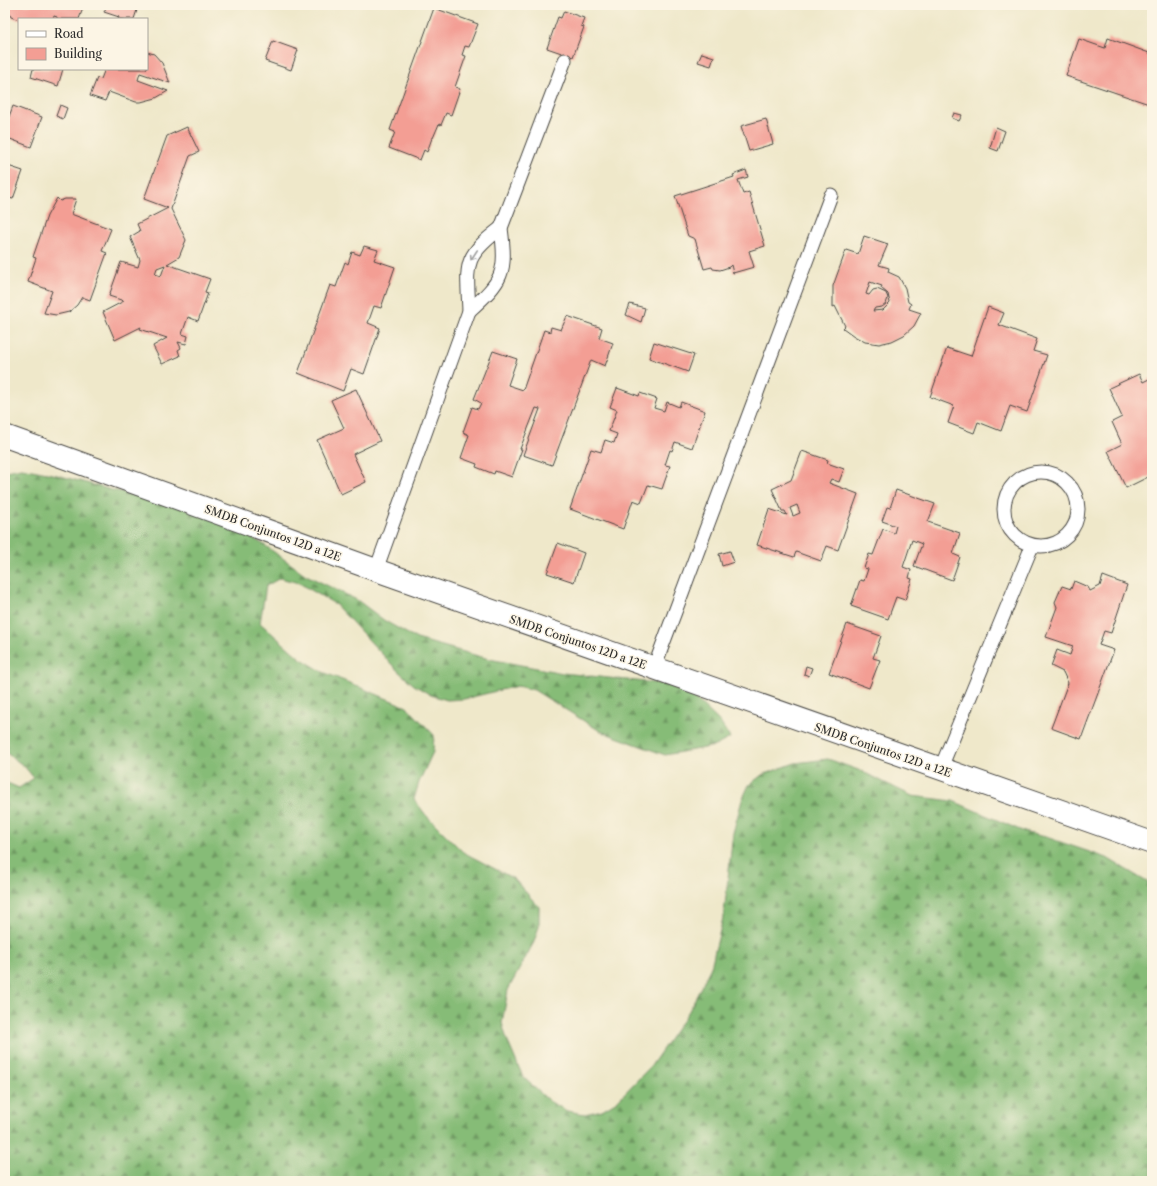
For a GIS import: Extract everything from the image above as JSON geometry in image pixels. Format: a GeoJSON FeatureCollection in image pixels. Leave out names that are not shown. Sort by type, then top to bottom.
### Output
{"type":"FeatureCollection","features":[{"type":"Feature","properties":{"kind":"street","name":"SMDB Conjuntos 12D a 12E"},"geometry":{"type":"LineString","coordinates":[[5,436],[376,570],[940,770],[1152,843]]}},
{"type":"Feature","properties":{"kind":"lane"},"geometry":{"type":"LineString","coordinates":[[469,310],[487,294],[501,276],[504,250],[501,228],[565,60]]}},
{"type":"Feature","properties":{"kind":"lane"},"geometry":{"type":"LineString","coordinates":[[654,668],[831,195]]}},
{"type":"Feature","properties":{"kind":"lane"},"geometry":{"type":"LineString","coordinates":[[376,570],[469,310],[467,270],[471,258],[482,243],[501,228]]}},
{"type":"Feature","properties":{"kind":"lane"},"geometry":{"type":"LineString","coordinates":[[1038,472],[1050,473],[1061,478],[1070,485],[1076,496],[1078,519],[1073,530],[1065,538],[1055,544],[1044,547],[1032,546],[1021,541],[1012,533],[1006,523],[1004,512],[1005,500],[1009,489],[1017,481],[1027,475],[1038,472]]}},
{"type":"Feature","properties":{"kind":"lane"},"geometry":{"type":"LineString","coordinates":[[940,770],[1032,546]]}},
{"type":"Feature","properties":{"kind":"green space"},"geometry":{"type":"Polygon","coordinates":[[[22,468],[57,475],[112,490],[181,503],[201,511],[263,544],[306,575],[357,600],[385,621],[417,639],[489,659],[563,673],[664,684],[681,690],[696,699],[720,722],[730,738],[715,746],[665,755],[600,731],[534,690],[517,686],[464,699],[447,700],[431,695],[414,685],[397,670],[335,604],[299,583],[280,578],[266,586],[260,623],[300,658],[323,672],[407,707],[434,735],[433,752],[419,782],[414,799],[425,814],[463,852],[514,879],[539,907],[539,926],[534,942],[508,990],[502,1023],[507,1040],[523,1077],[549,1101],[567,1111],[585,1114],[602,1110],[617,1101],[651,1066],[689,1011],[711,967],[724,914],[733,833],[742,800],[749,785],[762,775],[795,763],[828,759],[861,771],[912,796],[953,801],[1027,833],[1046,837],[1107,858],[1152,885],[1152,1181],[5,1181],[5,782],[19,788],[34,778],[24,766],[5,752],[5,471],[22,468]]]}},
{"type":"Feature","properties":{"kind":"building"},"geometry":{"type":"Polygon","coordinates":[[[5,5],[82,5],[83,8],[79,18],[57,18],[54,16],[53,18],[18,18],[18,20],[11,17],[5,5]]]}},
{"type":"Feature","properties":{"kind":"building"},"geometry":{"type":"Polygon","coordinates":[[[107,5],[124,5],[137,10],[134,18],[118,18],[104,12],[107,5]]]}},
{"type":"Feature","properties":{"kind":"building"},"geometry":{"type":"Polygon","coordinates":[[[434,8],[478,24],[469,47],[465,46],[462,55],[466,56],[455,87],[460,89],[451,115],[446,113],[441,125],[439,124],[432,138],[427,152],[424,150],[420,160],[389,148],[395,132],[390,130],[434,8]]]}},
{"type":"Feature","properties":{"kind":"building"},"geometry":{"type":"Polygon","coordinates":[[[564,11],[584,18],[581,26],[584,27],[573,57],[547,48],[558,17],[561,18],[564,11]]]}},
{"type":"Feature","properties":{"kind":"building"},"geometry":{"type":"Polygon","coordinates":[[[1108,38],[1152,54],[1152,105],[1066,76],[1079,39],[1105,48],[1108,38]]]}},
{"type":"Feature","properties":{"kind":"building"},"geometry":{"type":"Polygon","coordinates":[[[273,41],[298,50],[291,70],[265,61],[273,41]]]}},
{"type":"Feature","properties":{"kind":"building"},"geometry":{"type":"Polygon","coordinates":[[[148,52],[154,54],[162,63],[170,83],[140,73],[138,80],[168,91],[156,98],[141,102],[136,102],[109,92],[105,101],[90,96],[97,78],[101,79],[105,70],[148,70],[148,52]]]}},
{"type":"Feature","properties":{"kind":"building"},"geometry":{"type":"Polygon","coordinates":[[[702,53],[714,57],[711,66],[698,62],[702,53]]]}},
{"type":"Feature","properties":{"kind":"building"},"geometry":{"type":"Polygon","coordinates":[[[33,70],[63,70],[58,86],[31,77],[33,70]]]}},
{"type":"Feature","properties":{"kind":"building"},"geometry":{"type":"Polygon","coordinates":[[[60,105],[67,108],[63,119],[56,116],[60,105]]]}},
{"type":"Feature","properties":{"kind":"building"},"geometry":{"type":"Polygon","coordinates":[[[13,106],[42,117],[31,147],[5,137],[5,127],[13,106]]]}},
{"type":"Feature","properties":{"kind":"building"},"geometry":{"type":"Polygon","coordinates":[[[954,113],[962,115],[959,121],[952,118],[954,113]]]}},
{"type":"Feature","properties":{"kind":"building"},"geometry":{"type":"Polygon","coordinates":[[[766,119],[773,144],[749,151],[741,126],[766,119]]]}},
{"type":"Feature","properties":{"kind":"building"},"geometry":{"type":"Polygon","coordinates":[[[187,127],[199,152],[190,156],[171,209],[186,240],[179,257],[167,264],[210,279],[205,292],[208,293],[198,321],[188,317],[182,334],[188,336],[186,344],[178,342],[181,348],[178,350],[180,356],[162,364],[153,346],[167,338],[140,329],[141,327],[115,340],[103,312],[124,301],[109,296],[121,262],[138,267],[140,260],[130,237],[140,231],[137,224],[168,208],[144,199],[167,136],[187,127]],[[165,265],[157,268],[155,274],[161,276],[165,265]]]}},
{"type":"Feature","properties":{"kind":"building"},"geometry":{"type":"Polygon","coordinates":[[[996,127],[1005,131],[998,151],[990,148],[996,127]]]}},
{"type":"Feature","properties":{"kind":"building"},"geometry":{"type":"Polygon","coordinates":[[[5,165],[23,171],[13,199],[5,197],[5,165]]]}},
{"type":"Feature","properties":{"kind":"building"},"geometry":{"type":"Polygon","coordinates":[[[746,170],[748,177],[738,180],[743,194],[749,192],[765,246],[749,251],[754,267],[733,273],[731,265],[720,270],[713,269],[712,267],[704,269],[695,239],[688,236],[675,196],[734,177],[733,175],[746,170]]]}},
{"type":"Feature","properties":{"kind":"building"},"geometry":{"type":"Polygon","coordinates":[[[57,198],[60,201],[65,199],[76,199],[71,214],[111,229],[102,251],[107,253],[90,300],[82,297],[77,305],[69,312],[56,315],[44,313],[52,291],[28,282],[36,258],[33,257],[47,216],[57,198]]]}},
{"type":"Feature","properties":{"kind":"building"},"geometry":{"type":"Polygon","coordinates":[[[864,236],[888,244],[879,265],[889,268],[888,272],[899,277],[905,288],[908,302],[911,304],[909,309],[921,313],[914,326],[904,335],[892,341],[879,344],[865,342],[854,336],[843,328],[845,326],[835,306],[833,307],[833,286],[846,250],[858,254],[864,236]],[[870,282],[866,294],[869,295],[873,290],[877,289],[886,293],[888,298],[886,304],[882,307],[875,308],[873,311],[883,310],[890,303],[888,294],[881,288],[882,286],[870,282]]]}},
{"type":"Feature","properties":{"kind":"building"},"geometry":{"type":"Polygon","coordinates":[[[364,246],[378,250],[374,260],[395,267],[381,308],[374,306],[368,323],[380,328],[364,374],[351,369],[343,391],[298,373],[330,285],[336,287],[345,262],[348,264],[352,252],[360,255],[364,246]]]}},
{"type":"Feature","properties":{"kind":"building"},"geometry":{"type":"Polygon","coordinates":[[[630,304],[645,308],[641,322],[626,315],[630,304]]]}},
{"type":"Feature","properties":{"kind":"building"},"geometry":{"type":"Polygon","coordinates":[[[988,307],[1004,313],[999,325],[1037,339],[1033,351],[1047,355],[1027,412],[1010,406],[1001,431],[978,422],[974,433],[948,423],[954,406],[930,397],[947,348],[971,356],[988,307]]]}},
{"type":"Feature","properties":{"kind":"building"},"geometry":{"type":"Polygon","coordinates":[[[567,316],[602,328],[599,338],[613,343],[605,366],[591,360],[552,465],[523,455],[540,409],[536,408],[520,449],[522,449],[512,477],[495,471],[494,474],[476,467],[477,464],[461,458],[469,435],[463,432],[472,407],[478,409],[481,403],[474,399],[493,351],[517,359],[508,385],[523,390],[544,330],[550,332],[551,327],[561,330],[567,316]]]}},
{"type":"Feature","properties":{"kind":"building"},"geometry":{"type":"Polygon","coordinates":[[[654,342],[694,355],[688,372],[649,358],[654,342]]]}},
{"type":"Feature","properties":{"kind":"building"},"geometry":{"type":"Polygon","coordinates":[[[1139,374],[1143,382],[1151,378],[1152,380],[1152,475],[1126,488],[1108,451],[1122,444],[1112,422],[1122,417],[1109,388],[1139,374]]]}},
{"type":"Feature","properties":{"kind":"building"},"geometry":{"type":"Polygon","coordinates":[[[617,388],[639,396],[640,393],[657,399],[654,408],[664,411],[667,402],[679,407],[681,402],[705,411],[692,448],[675,442],[672,451],[670,450],[665,465],[670,466],[662,489],[648,485],[641,503],[633,500],[623,529],[570,509],[591,449],[601,452],[605,440],[614,443],[617,434],[609,431],[617,410],[610,407],[617,388]]]}},
{"type":"Feature","properties":{"kind":"building"},"geometry":{"type":"Polygon","coordinates":[[[356,389],[380,441],[353,454],[366,482],[341,494],[317,440],[344,428],[331,400],[356,389]]]}},
{"type":"Feature","properties":{"kind":"building"},"geometry":{"type":"Polygon","coordinates":[[[802,451],[828,460],[827,463],[844,469],[839,482],[831,479],[829,483],[858,494],[838,550],[827,546],[821,561],[796,552],[794,557],[757,545],[769,509],[787,515],[785,511],[782,511],[772,489],[791,480],[802,451]],[[797,505],[790,508],[793,516],[800,513],[797,505]]]}},
{"type":"Feature","properties":{"kind":"building"},"geometry":{"type":"Polygon","coordinates":[[[896,490],[935,504],[928,522],[960,533],[953,554],[960,557],[952,580],[914,566],[922,544],[912,540],[903,567],[911,570],[909,578],[912,579],[905,600],[896,597],[888,619],[851,606],[860,580],[864,581],[868,569],[864,568],[869,554],[873,555],[883,529],[894,533],[896,526],[882,521],[887,507],[890,508],[896,490]]]}},
{"type":"Feature","properties":{"kind":"building"},"geometry":{"type":"Polygon","coordinates":[[[558,543],[584,553],[574,582],[547,573],[558,543]]]}},
{"type":"Feature","properties":{"kind":"building"},"geometry":{"type":"Polygon","coordinates":[[[730,551],[734,562],[722,566],[719,554],[730,551]]]}},
{"type":"Feature","properties":{"kind":"building"},"geometry":{"type":"Polygon","coordinates":[[[1103,576],[1127,585],[1111,633],[1104,631],[1099,645],[1114,650],[1081,739],[1051,728],[1068,683],[1063,672],[1051,666],[1057,650],[1070,655],[1073,646],[1046,637],[1057,607],[1055,602],[1062,586],[1071,589],[1074,581],[1088,587],[1090,591],[1100,586],[1103,576]]]}},
{"type":"Feature","properties":{"kind":"building"},"geometry":{"type":"Polygon","coordinates":[[[847,624],[881,636],[873,658],[880,660],[869,688],[829,673],[847,624]]]}},
{"type":"Feature","properties":{"kind":"building"},"geometry":{"type":"Polygon","coordinates":[[[806,666],[812,668],[809,676],[804,674],[806,666]]]}}]}
